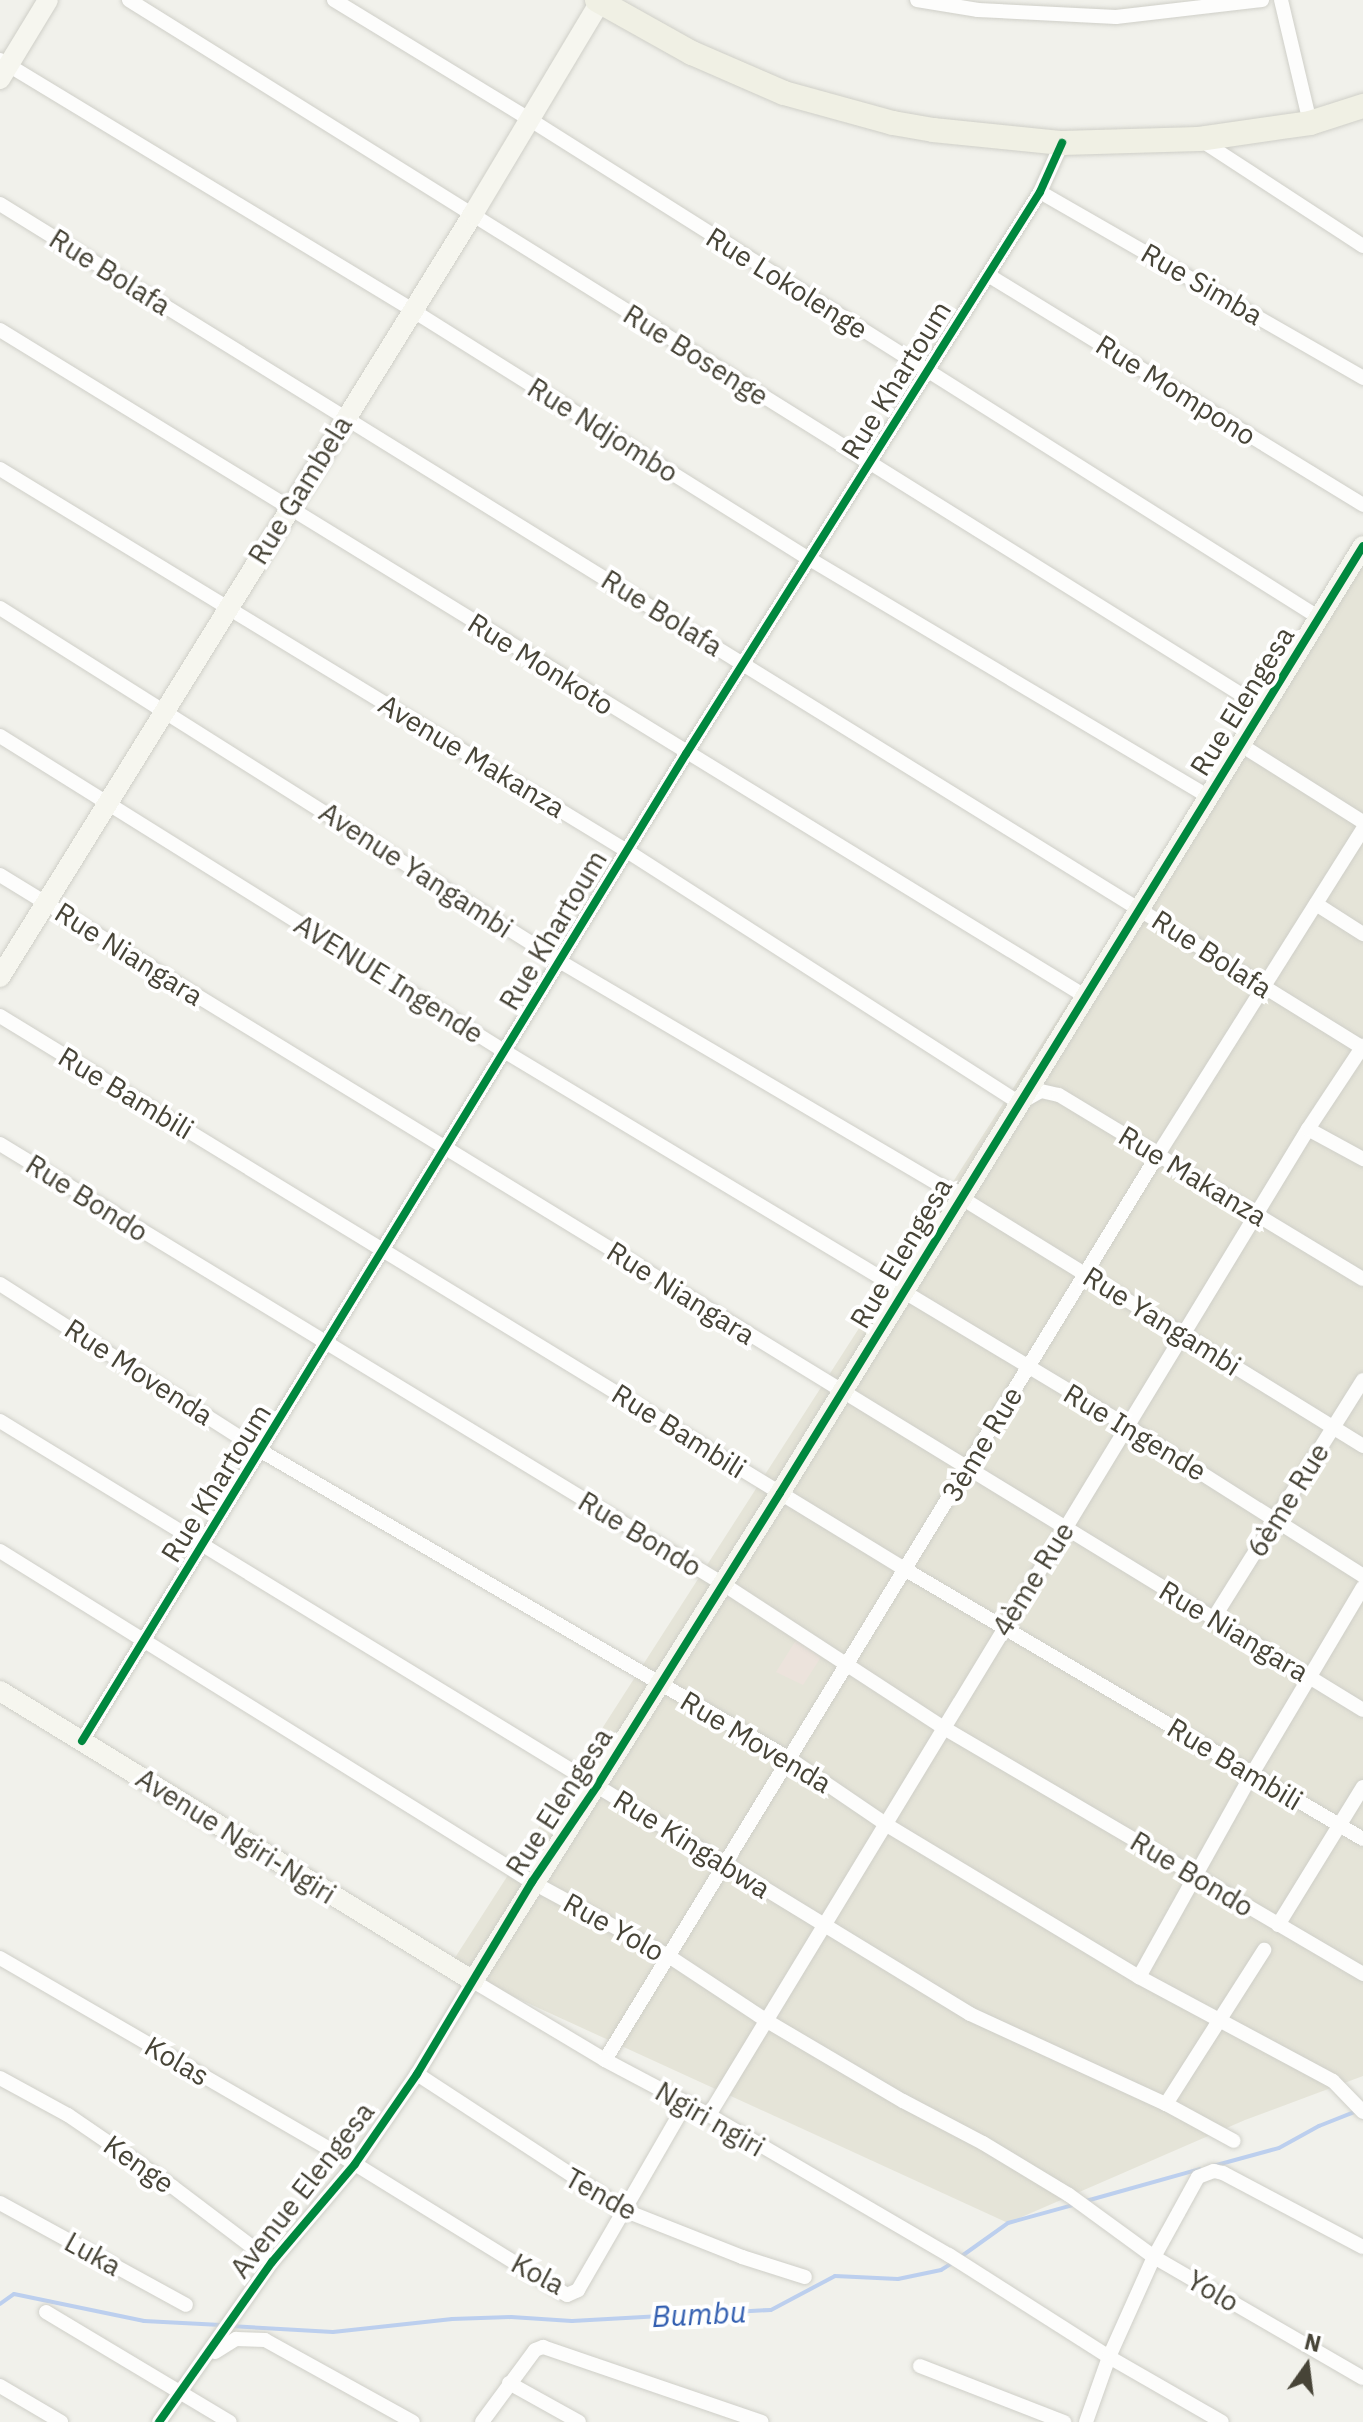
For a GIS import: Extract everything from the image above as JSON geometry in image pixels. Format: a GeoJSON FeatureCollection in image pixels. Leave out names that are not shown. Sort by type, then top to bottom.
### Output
{"type":"FeatureCollection","features":[{"type":"Feature","properties":{"kind":"main road"},"geometry":{"type":"LineString","coordinates":[[599,1],[692,53],[784,93],[906,126],[1062,143],[1199,139],[1258,133],[1358,113]]}},
{"type":"Feature","properties":{"kind":"street"},"geometry":{"type":"LineString","coordinates":[[3,68],[48,0]]}},
{"type":"Feature","properties":{"kind":"street","name":"Rue Bosenge"},"geometry":{"type":"LineString","coordinates":[[129,0],[1263,708]]}},
{"type":"Feature","properties":{"kind":"street","name":"Rue Lokolenge"},"geometry":{"type":"LineString","coordinates":[[334,0],[529,119],[1321,619]]}},
{"type":"Feature","properties":{"kind":"street"},"geometry":{"type":"LineString","coordinates":[[917,0],[978,10],[1116,17],[1262,0]]}},
{"type":"Feature","properties":{"kind":"street"},"geometry":{"type":"LineString","coordinates":[[1281,0],[1310,123]]}},
{"type":"Feature","properties":{"kind":"street","name":"Rue Gambela"},"geometry":{"type":"LineString","coordinates":[[0,977],[227,606],[473,214],[599,1]]}},
{"type":"Feature","properties":{"kind":"street","name":"Rue Ndjombo"},"geometry":{"type":"LineString","coordinates":[[3,68],[412,310],[808,558],[1208,796]]}},
{"type":"Feature","properties":{"kind":"street"},"geometry":{"type":"LineString","coordinates":[[1199,139],[1363,246]]}},
{"type":"Feature","properties":{"kind":"street","name":"Rue Khartoum"},"geometry":{"type":"LineString","coordinates":[[82,1741],[204,1547],[444,1147],[561,962],[686,754],[1040,192],[1062,143]]}},
{"type":"Feature","properties":{"kind":"street","name":"Rue Simba"},"geometry":{"type":"LineString","coordinates":[[1040,192],[1363,378]]}},
{"type":"Feature","properties":{"kind":"street","name":"Rue Bolafa"},"geometry":{"type":"LineString","coordinates":[[0,204],[1363,1048]]}},
{"type":"Feature","properties":{"kind":"street","name":"Rue Mompono"},"geometry":{"type":"LineString","coordinates":[[988,275],[1363,505]]}},
{"type":"Feature","properties":{"kind":"street","name":"Rue Monkoto"},"geometry":{"type":"LineString","coordinates":[[0,330],[1083,995]]}},
{"type":"Feature","properties":{"kind":"street","name":"Avenue Makanza"},"geometry":{"type":"LineString","coordinates":[[0,469],[627,851],[1020,1103]]}},
{"type":"Feature","properties":{"kind":"street","name":"Rue Elengesa"},"geometry":{"type":"LineString","coordinates":[[473,1981],[532,1882],[661,1685],[1020,1103],[1083,995],[1321,619],[1363,546]]}},
{"type":"Feature","properties":{"kind":"street","name":"Avenue Yangambi"},"geometry":{"type":"LineString","coordinates":[[0,608],[561,962],[960,1197]]}},
{"type":"Feature","properties":{"kind":"street","name":"AVENUE Ingende"},"geometry":{"type":"LineString","coordinates":[[0,736],[504,1051],[904,1292]]}},
{"type":"Feature","properties":{"kind":"street"},"geometry":{"type":"LineString","coordinates":[[1241,745],[1363,822]]}},
{"type":"Feature","properties":{"kind":"street","name":"3ème Rue"},"geometry":{"type":"LineString","coordinates":[[605,2060],[1157,1156],[1363,829]]}},
{"type":"Feature","properties":{"kind":"street","name":"Rue Niangara"},"geometry":{"type":"LineString","coordinates":[[0,875],[1363,1710]]}},
{"type":"Feature","properties":{"kind":"street"},"geometry":{"type":"LineString","coordinates":[[1316,904],[1363,934]]}},
{"type":"Feature","properties":{"kind":"street","name":"Rue Bambili"},"geometry":{"type":"LineString","coordinates":[[0,1016],[906,1570],[1363,1839]]}},
{"type":"Feature","properties":{"kind":"street","name":"4ème Rue"},"geometry":{"type":"LineString","coordinates":[[709,2115],[1308,1129],[1363,1048]]}},
{"type":"Feature","properties":{"kind":"street","name":"Rue Makanza"},"geometry":{"type":"LineString","coordinates":[[1020,1103],[1041,1091],[1059,1095],[1363,1279]]}},
{"type":"Feature","properties":{"kind":"street"},"geometry":{"type":"LineString","coordinates":[[1308,1129],[1363,1159]]}},
{"type":"Feature","properties":{"kind":"street","name":"Rue Bondo"},"geometry":{"type":"LineString","coordinates":[[0,1144],[327,1346],[723,1584],[944,1728],[1363,1974]]}},
{"type":"Feature","properties":{"kind":"street","name":"Rue Yangambi"},"geometry":{"type":"LineString","coordinates":[[960,1197],[1363,1446]]}},
{"type":"Feature","properties":{"kind":"street","name":"Rue Movenda"},"geometry":{"type":"LineString","coordinates":[[0,1284],[261,1451],[790,1759],[887,1825],[1139,1977],[1333,2081],[1363,2112]]}},
{"type":"Feature","properties":{"kind":"street","name":"Rue Ingende"},"geometry":{"type":"LineString","coordinates":[[904,1292],[1127,1426],[1363,1576]]}},
{"type":"Feature","properties":{"kind":"street","name":"6ème Rue"},"geometry":{"type":"LineString","coordinates":[[1213,1619],[1363,1380]]}},
{"type":"Feature","properties":{"kind":"street","name":"Rue Kingabwa"},"geometry":{"type":"LineString","coordinates":[[0,1421],[824,1927],[1010,2035],[1166,2104],[1234,2141]]}},
{"type":"Feature","properties":{"kind":"street","name":"Rue Yolo"},"geometry":{"type":"LineString","coordinates":[[0,1551],[532,1882],[670,1957],[767,2021],[1069,2195]]}},
{"type":"Feature","properties":{"kind":"street"},"geometry":{"type":"LineString","coordinates":[[1139,1977],[1252,1774],[1363,1587]]}},
{"type":"Feature","properties":{"kind":"street","name":"Avenue Ngiri-Ngiri"},"geometry":{"type":"LineString","coordinates":[[0,1691],[473,1981]]}},
{"type":"Feature","properties":{"kind":"street"},"geometry":{"type":"LineString","coordinates":[[1278,1925],[1363,1787]]}},
{"type":"Feature","properties":{"kind":"street"},"geometry":{"type":"LineString","coordinates":[[1166,2104],[1264,1950]]}},
{"type":"Feature","properties":{"kind":"street","name":"Kolas"},"geometry":{"type":"LineString","coordinates":[[0,1958],[355,2164]]}},
{"type":"Feature","properties":{"kind":"street","name":"Ngiri ngiri"},"geometry":{"type":"LineString","coordinates":[[473,1981],[605,2060],[709,2115],[949,2255],[1109,2357],[1222,2422]]}},
{"type":"Feature","properties":{"kind":"street","name":"Avenue Elengesa"},"geometry":{"type":"LineString","coordinates":[[159,2422],[272,2262],[355,2164],[417,2074],[473,1981]]}},
{"type":"Feature","properties":{"kind":"street","name":"Tende"},"geometry":{"type":"LineString","coordinates":[[417,2074],[626,2211],[742,2257],[805,2277]]}},
{"type":"Feature","properties":{"kind":"street","name":"Kenge"},"geometry":{"type":"LineString","coordinates":[[0,2078],[68,2115],[173,2187],[272,2262]]}},
{"type":"Feature","properties":{"kind":"street","name":"Kola"},"geometry":{"type":"LineString","coordinates":[[355,2164],[567,2295],[578,2290],[686,2103]]}},
{"type":"Feature","properties":{"kind":"street"},"geometry":{"type":"LineString","coordinates":[[1086,2422],[1109,2357],[1154,2257],[1198,2177],[1214,2171],[1363,2247]]}},
{"type":"Feature","properties":{"kind":"street","name":"Yolo"},"geometry":{"type":"LineString","coordinates":[[1069,2195],[1154,2257],[1363,2378]]}},
{"type":"Feature","properties":{"kind":"street","name":"Luka"},"geometry":{"type":"LineString","coordinates":[[0,2203],[186,2305]]}},
{"type":"Feature","properties":{"kind":"street"},"geometry":{"type":"LineString","coordinates":[[46,2312],[230,2422]]}},
{"type":"Feature","properties":{"kind":"street"},"geometry":{"type":"LineString","coordinates":[[204,2360],[236,2339],[265,2340],[413,2422]]}},
{"type":"Feature","properties":{"kind":"street"},"geometry":{"type":"LineString","coordinates":[[482,2422],[535,2350],[543,2347],[755,2421]]}},
{"type":"Feature","properties":{"kind":"street"},"geometry":{"type":"LineString","coordinates":[[920,2366],[1064,2422]]}},
{"type":"Feature","properties":{"kind":"street"},"geometry":{"type":"LineString","coordinates":[[509,2383],[579,2422]]}},
{"type":"Feature","properties":{"kind":"street"},"geometry":{"type":"LineString","coordinates":[[0,2386],[61,2422]]}},
{"type":"Feature","properties":{"kind":"shaded area"},"geometry":{"type":"Polygon","coordinates":[[[1363,543],[1363,2076],[1245,2120],[1008,2223],[449,1967],[1363,543]]]}},
{"type":"Feature","properties":{"kind":"shaded area"},"geometry":{"type":"Polygon","coordinates":[[[796,1640],[821,1657],[803,1685],[776,1672],[796,1640]]]}},
{"type":"Feature","properties":{"kind":"waterway","name":"Bumbu"},"geometry":{"type":"LineString","coordinates":[[1213,2166],[1279,2148],[1319,2126],[1357,2111]]}},
{"type":"Feature","properties":{"kind":"waterway","name":"Bumbu"},"geometry":{"type":"LineString","coordinates":[[1086,2201],[1200,2169]]}},
{"type":"Feature","properties":{"kind":"waterway","name":"Bumbu"},"geometry":{"type":"LineString","coordinates":[[959,2258],[1008,2223],[1073,2205]]}},
{"type":"Feature","properties":{"kind":"waterway","name":"Bumbu"},"geometry":{"type":"LineString","coordinates":[[230,2326],[333,2332],[452,2319],[511,2317],[572,2321],[771,2310],[835,2276],[898,2279],[941,2270],[952,2263]]}},
{"type":"Feature","properties":{"kind":"waterway","name":"Bumbu"},"geometry":{"type":"LineString","coordinates":[[0,2304],[14,2294],[144,2321],[221,2325]]}},
{"type":"Feature","properties":{"kind":"cycle path"},"geometry":{"type":"LineString","coordinates":[[82,1741],[686,754],[1040,192],[1062,143]]}},
{"type":"Feature","properties":{"kind":"cycle path"},"geometry":{"type":"LineString","coordinates":[[159,2422],[272,2262],[355,2164],[417,2074],[532,1882],[597,1786],[780,1493],[1363,546]]}}]}
